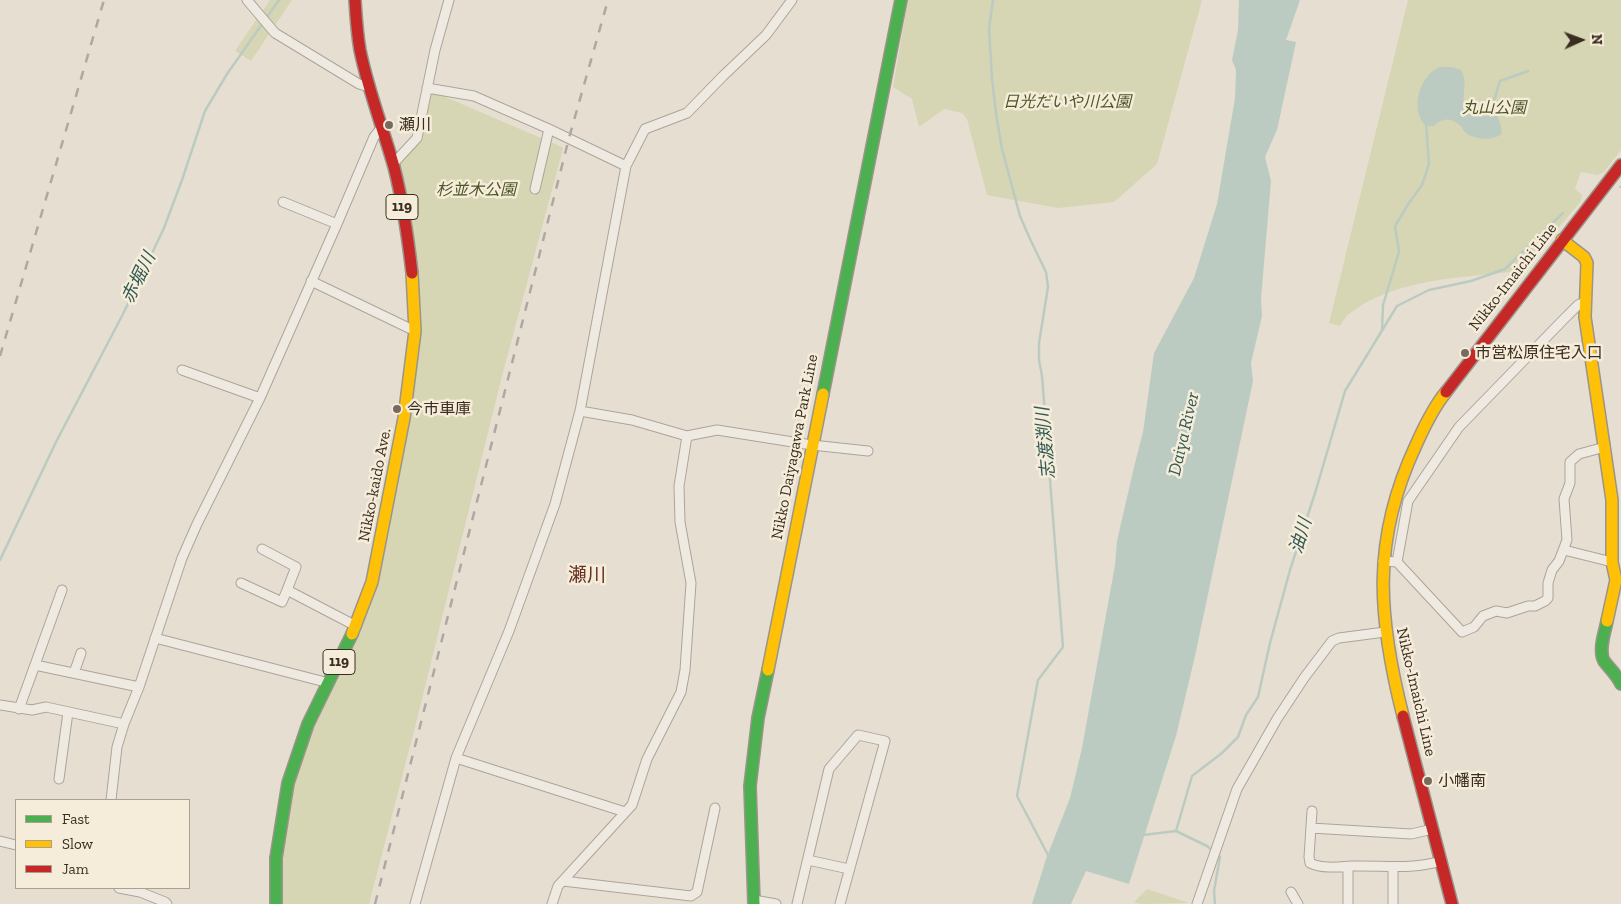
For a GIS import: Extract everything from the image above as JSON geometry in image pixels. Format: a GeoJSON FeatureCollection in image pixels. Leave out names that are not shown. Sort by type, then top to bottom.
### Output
{"type":"FeatureCollection","features":[{"type":"Feature","properties":{"kind":"main road","name":"Nikko-kaido Ave."},"geometry":{"type":"LineString","coordinates":[[276,904],[276,858],[288,783],[308,724],[356,626],[367,598],[377,564],[413,359],[415,331],[414,297],[400,193],[360,54],[354,0]]}},
{"type":"Feature","properties":{"kind":"main road","name":"Nikko Daiyagawa Park Line"},"geometry":{"type":"LineString","coordinates":[[754,902],[750,803],[754,742],[762,691],[901,0]]}},
{"type":"Feature","properties":{"kind":"main road","name":"Nikko-Imaichi Line"},"geometry":{"type":"LineString","coordinates":[[1452,904],[1393,674],[1385,632],[1383,562],[1389,524],[1398,489],[1409,458],[1442,397],[1621,165]]}},
{"type":"Feature","properties":{"kind":"main road"},"geometry":{"type":"LineString","coordinates":[[1562,240],[1584,257],[1587,263],[1585,302],[1588,341],[1612,500],[1612,562],[1616,580],[1602,645],[1603,659],[1621,684]]}},
{"type":"Feature","properties":{"kind":"street"},"geometry":{"type":"LineString","coordinates":[[247,0],[275,33],[359,84],[370,87]]}},
{"type":"Feature","properties":{"kind":"street"},"geometry":{"type":"LineString","coordinates":[[393,164],[417,138],[435,50],[449,0]]}},
{"type":"Feature","properties":{"kind":"street"},"geometry":{"type":"LineString","coordinates":[[415,904],[456,758],[509,632],[554,504],[580,411],[626,166],[644,130],[687,113],[722,76],[766,36],[792,0]]}},
{"type":"Feature","properties":{"kind":"street"},"geometry":{"type":"LineString","coordinates":[[427,88],[474,96],[626,166]]}},
{"type":"Feature","properties":{"kind":"street"},"geometry":{"type":"LineString","coordinates":[[111,799],[117,747],[182,558],[196,524],[260,398],[374,137],[381,128]]}},
{"type":"Feature","properties":{"kind":"street"},"geometry":{"type":"LineString","coordinates":[[535,189],[549,129]]}},
{"type":"Feature","properties":{"kind":"street"},"geometry":{"type":"LineString","coordinates":[[282,202],[337,224]]}},
{"type":"Feature","properties":{"kind":"street"},"geometry":{"type":"LineString","coordinates":[[311,281],[415,331]]}},
{"type":"Feature","properties":{"kind":"street"},"geometry":{"type":"LineString","coordinates":[[1397,562],[1408,501],[1459,427],[1578,305],[1585,302]]}},
{"type":"Feature","properties":{"kind":"street"},"geometry":{"type":"LineString","coordinates":[[182,370],[260,398]]}},
{"type":"Feature","properties":{"kind":"street"},"geometry":{"type":"LineString","coordinates":[[580,411],[632,420],[686,436],[717,430],[868,452]]}},
{"type":"Feature","properties":{"kind":"street"},"geometry":{"type":"LineString","coordinates":[[552,904],[558,886],[632,805],[647,758],[681,692],[685,670],[691,583],[680,522],[679,486],[686,436]]}},
{"type":"Feature","properties":{"kind":"street"},"geometry":{"type":"LineString","coordinates":[[1383,562],[1397,562],[1462,632],[1474,627],[1483,616],[1496,611],[1507,613],[1546,601],[1552,570],[1559,561],[1567,540],[1564,500],[1570,483],[1570,462],[1579,454],[1605,447]]}},
{"type":"Feature","properties":{"kind":"street"},"geometry":{"type":"LineString","coordinates":[[241,583],[282,602],[296,567],[262,549]]}},
{"type":"Feature","properties":{"kind":"street"},"geometry":{"type":"LineString","coordinates":[[1564,550],[1612,562]]}},
{"type":"Feature","properties":{"kind":"street"},"geometry":{"type":"LineString","coordinates":[[19,709],[62,590]]}},
{"type":"Feature","properties":{"kind":"street"},"geometry":{"type":"LineString","coordinates":[[287,590],[356,626]]}},
{"type":"Feature","properties":{"kind":"street"},"geometry":{"type":"LineString","coordinates":[[1196,904],[1237,789],[1277,719],[1304,678],[1332,641],[1339,638],[1385,632]]}},
{"type":"Feature","properties":{"kind":"street"},"geometry":{"type":"LineString","coordinates":[[155,638],[329,683]]}},
{"type":"Feature","properties":{"kind":"street"},"geometry":{"type":"LineString","coordinates":[[74,673],[81,653]]}},
{"type":"Feature","properties":{"kind":"street"},"geometry":{"type":"LineString","coordinates":[[35,665],[139,687]]}},
{"type":"Feature","properties":{"kind":"street"},"geometry":{"type":"LineString","coordinates":[[0,704],[32,710],[46,707],[124,724]]}},
{"type":"Feature","properties":{"kind":"street"},"geometry":{"type":"LineString","coordinates":[[59,779],[68,712]]}},
{"type":"Feature","properties":{"kind":"street"},"geometry":{"type":"LineString","coordinates":[[797,904],[830,769],[858,735],[884,741],[840,904]]}},
{"type":"Feature","properties":{"kind":"street"},"geometry":{"type":"LineString","coordinates":[[456,758],[625,812]]}},
{"type":"Feature","properties":{"kind":"street"},"geometry":{"type":"LineString","coordinates":[[563,881],[691,896],[697,892],[715,808]]}},
{"type":"Feature","properties":{"kind":"street"},"geometry":{"type":"LineString","coordinates":[[1312,811],[1310,863],[1314,865],[1413,867],[1441,860]]}},
{"type":"Feature","properties":{"kind":"street"},"geometry":{"type":"LineString","coordinates":[[1311,828],[1411,834],[1433,829]]}},
{"type":"Feature","properties":{"kind":"street"},"geometry":{"type":"LineString","coordinates":[[0,841],[15,845]]}},
{"type":"Feature","properties":{"kind":"street"},"geometry":{"type":"LineString","coordinates":[[808,860],[849,869]]}},
{"type":"Feature","properties":{"kind":"street"},"geometry":{"type":"LineString","coordinates":[[1348,866],[1348,904]]}},
{"type":"Feature","properties":{"kind":"street"},"geometry":{"type":"LineString","coordinates":[[1393,904],[1394,867]]}},
{"type":"Feature","properties":{"kind":"street"},"geometry":{"type":"LineString","coordinates":[[124,889],[140,892],[167,904]]}},
{"type":"Feature","properties":{"kind":"street"},"geometry":{"type":"LineString","coordinates":[[1291,892],[1298,904]]}},
{"type":"Feature","properties":{"kind":"street"},"geometry":{"type":"LineString","coordinates":[[754,902],[776,904]]}},
{"type":"Feature","properties":{"kind":"green space"},"geometry":{"type":"Polygon","coordinates":[[[270,0],[292,0],[251,61],[235,51],[270,0]]]}},
{"type":"Feature","properties":{"kind":"green space","name":"日光だいや川公園"},"geometry":{"type":"Polygon","coordinates":[[[908,0],[1202,0],[1157,164],[1114,202],[1058,208],[987,195],[967,119],[962,113],[944,109],[919,127],[912,99],[893,87],[908,0]]]}},
{"type":"Feature","properties":{"kind":"green space","name":"丸山公園"},"geometry":{"type":"Polygon","coordinates":[[[1408,0],[1621,0],[1621,150],[1604,172],[1598,175],[1581,172],[1575,189],[1582,195],[1581,201],[1522,271],[1432,281],[1409,286],[1367,302],[1348,315],[1340,326],[1329,323],[1408,0]]]}},
{"type":"Feature","properties":{"kind":"green space","name":"杉並木公園"},"geometry":{"type":"Polygon","coordinates":[[[429,90],[563,149],[502,376],[369,904],[277,904],[278,858],[301,751],[344,667],[415,383],[396,164],[419,139],[429,90]]]}},
{"type":"Feature","properties":{"kind":"green space"},"geometry":{"type":"Polygon","coordinates":[[[1147,889],[1189,903],[1141,904],[1134,902],[1147,889]]]}},
{"type":"Feature","properties":{"kind":"water","name":"Daiya River"},"geometry":{"type":"Polygon","coordinates":[[[1239,0],[1300,0],[1286,40],[1296,42],[1277,130],[1265,157],[1271,181],[1261,299],[1262,316],[1251,363],[1253,381],[1195,656],[1176,736],[1129,884],[1086,871],[1071,904],[1032,904],[1046,859],[1070,798],[1082,748],[1115,565],[1117,541],[1143,432],[1154,353],[1194,278],[1217,204],[1235,98],[1236,70],[1232,60],[1238,30],[1239,0]]]}},
{"type":"Feature","properties":{"kind":"water"},"geometry":{"type":"Polygon","coordinates":[[[1440,67],[1451,67],[1461,70],[1464,79],[1464,104],[1466,109],[1494,112],[1500,122],[1502,133],[1499,136],[1486,139],[1473,137],[1464,131],[1458,123],[1451,120],[1440,121],[1434,126],[1426,126],[1418,111],[1419,93],[1427,77],[1440,67]]]}},
{"type":"Feature","properties":{"kind":"waterway","name":"赤堀川"},"geometry":{"type":"LineString","coordinates":[[0,560],[56,442],[123,314],[164,228],[205,111],[227,74],[279,0]]}},
{"type":"Feature","properties":{"kind":"waterway","name":"志渡渕川"},"geometry":{"type":"LineString","coordinates":[[993,0],[989,29],[992,78],[1002,149],[1020,216],[1046,272],[1048,287],[1039,343],[1039,360],[1042,376],[1063,647],[1038,680],[1017,796],[1049,856]]}},
{"type":"Feature","properties":{"kind":"waterway"},"geometry":{"type":"LineString","coordinates":[[1490,113],[1500,81],[1528,71]]}},
{"type":"Feature","properties":{"kind":"waterway"},"geometry":{"type":"LineString","coordinates":[[1382,330],[1383,305],[1399,252],[1395,226],[1422,185],[1429,164],[1426,123]]}},
{"type":"Feature","properties":{"kind":"waterway","name":"油川"},"geometry":{"type":"LineString","coordinates":[[1176,831],[1192,776],[1222,753],[1238,737],[1246,715],[1258,697],[1270,643],[1290,570],[1345,391],[1397,306],[1429,290],[1471,281],[1505,269],[1563,213]]}},
{"type":"Feature","properties":{"kind":"waterway"},"geometry":{"type":"LineString","coordinates":[[1176,831],[1207,846],[1220,857],[1214,891],[1215,904]]}},
{"type":"Feature","properties":{"kind":"waterway","name":"油川"},"geometry":{"type":"LineString","coordinates":[[1143,835],[1176,831]]}},
{"type":"Feature","properties":{"kind":"railway"},"geometry":{"type":"LineString","coordinates":[[0,356],[104,0]]}},
{"type":"Feature","properties":{"kind":"railway"},"geometry":{"type":"LineString","coordinates":[[375,904],[569,138],[608,0]]}},
{"type":"Feature","properties":{"kind":"traffic: fast"},"geometry":{"type":"LineString","coordinates":[[823,394],[901,0]]}},
{"type":"Feature","properties":{"kind":"traffic: fast"},"geometry":{"type":"LineString","coordinates":[[1607,621],[1602,646],[1602,657],[1621,684]]}},
{"type":"Feature","properties":{"kind":"traffic: fast"},"geometry":{"type":"LineString","coordinates":[[276,904],[276,858],[288,783],[308,724],[352,634]]}},
{"type":"Feature","properties":{"kind":"traffic: fast"},"geometry":{"type":"LineString","coordinates":[[754,904],[750,786],[758,718],[768,670]]}},
{"type":"Feature","properties":{"kind":"traffic: slow"},"geometry":{"type":"LineString","coordinates":[[1562,240],[1584,257],[1587,263],[1585,317],[1612,500],[1612,562],[1616,580],[1607,621]]}},
{"type":"Feature","properties":{"kind":"traffic: slow"},"geometry":{"type":"LineString","coordinates":[[352,634],[372,582],[404,418],[415,331],[412,273]]}},
{"type":"Feature","properties":{"kind":"traffic: slow"},"geometry":{"type":"LineString","coordinates":[[1403,716],[1388,645],[1384,612],[1383,579],[1386,547],[1391,514],[1401,480],[1426,425],[1446,392]]}},
{"type":"Feature","properties":{"kind":"traffic: slow"},"geometry":{"type":"LineString","coordinates":[[768,670],[823,394]]}},
{"type":"Feature","properties":{"kind":"traffic: jam"},"geometry":{"type":"LineString","coordinates":[[355,0],[360,50],[397,180],[405,220],[412,273]]}},
{"type":"Feature","properties":{"kind":"traffic: jam"},"geometry":{"type":"LineString","coordinates":[[1446,392],[1621,165]]}},
{"type":"Feature","properties":{"kind":"traffic: jam"},"geometry":{"type":"LineString","coordinates":[[1403,716],[1452,904]]}},
{"type":"Feature","properties":{"kind":"place","name":"瀬川"},"geometry":{"type":"Point","coordinates":[389,125]}},
{"type":"Feature","properties":{"kind":"place","name":"市営松原住宅入口"},"geometry":{"type":"Point","coordinates":[1465,353]}},
{"type":"Feature","properties":{"kind":"place","name":"今市車庫"},"geometry":{"type":"Point","coordinates":[397,409]}},
{"type":"Feature","properties":{"kind":"place","name":"小幡南"},"geometry":{"type":"Point","coordinates":[1428,781]}},
{"type":"Feature","properties":{"kind":"district","name":"瀬川"},"geometry":{"type":"Point","coordinates":[587,576]}}]}
